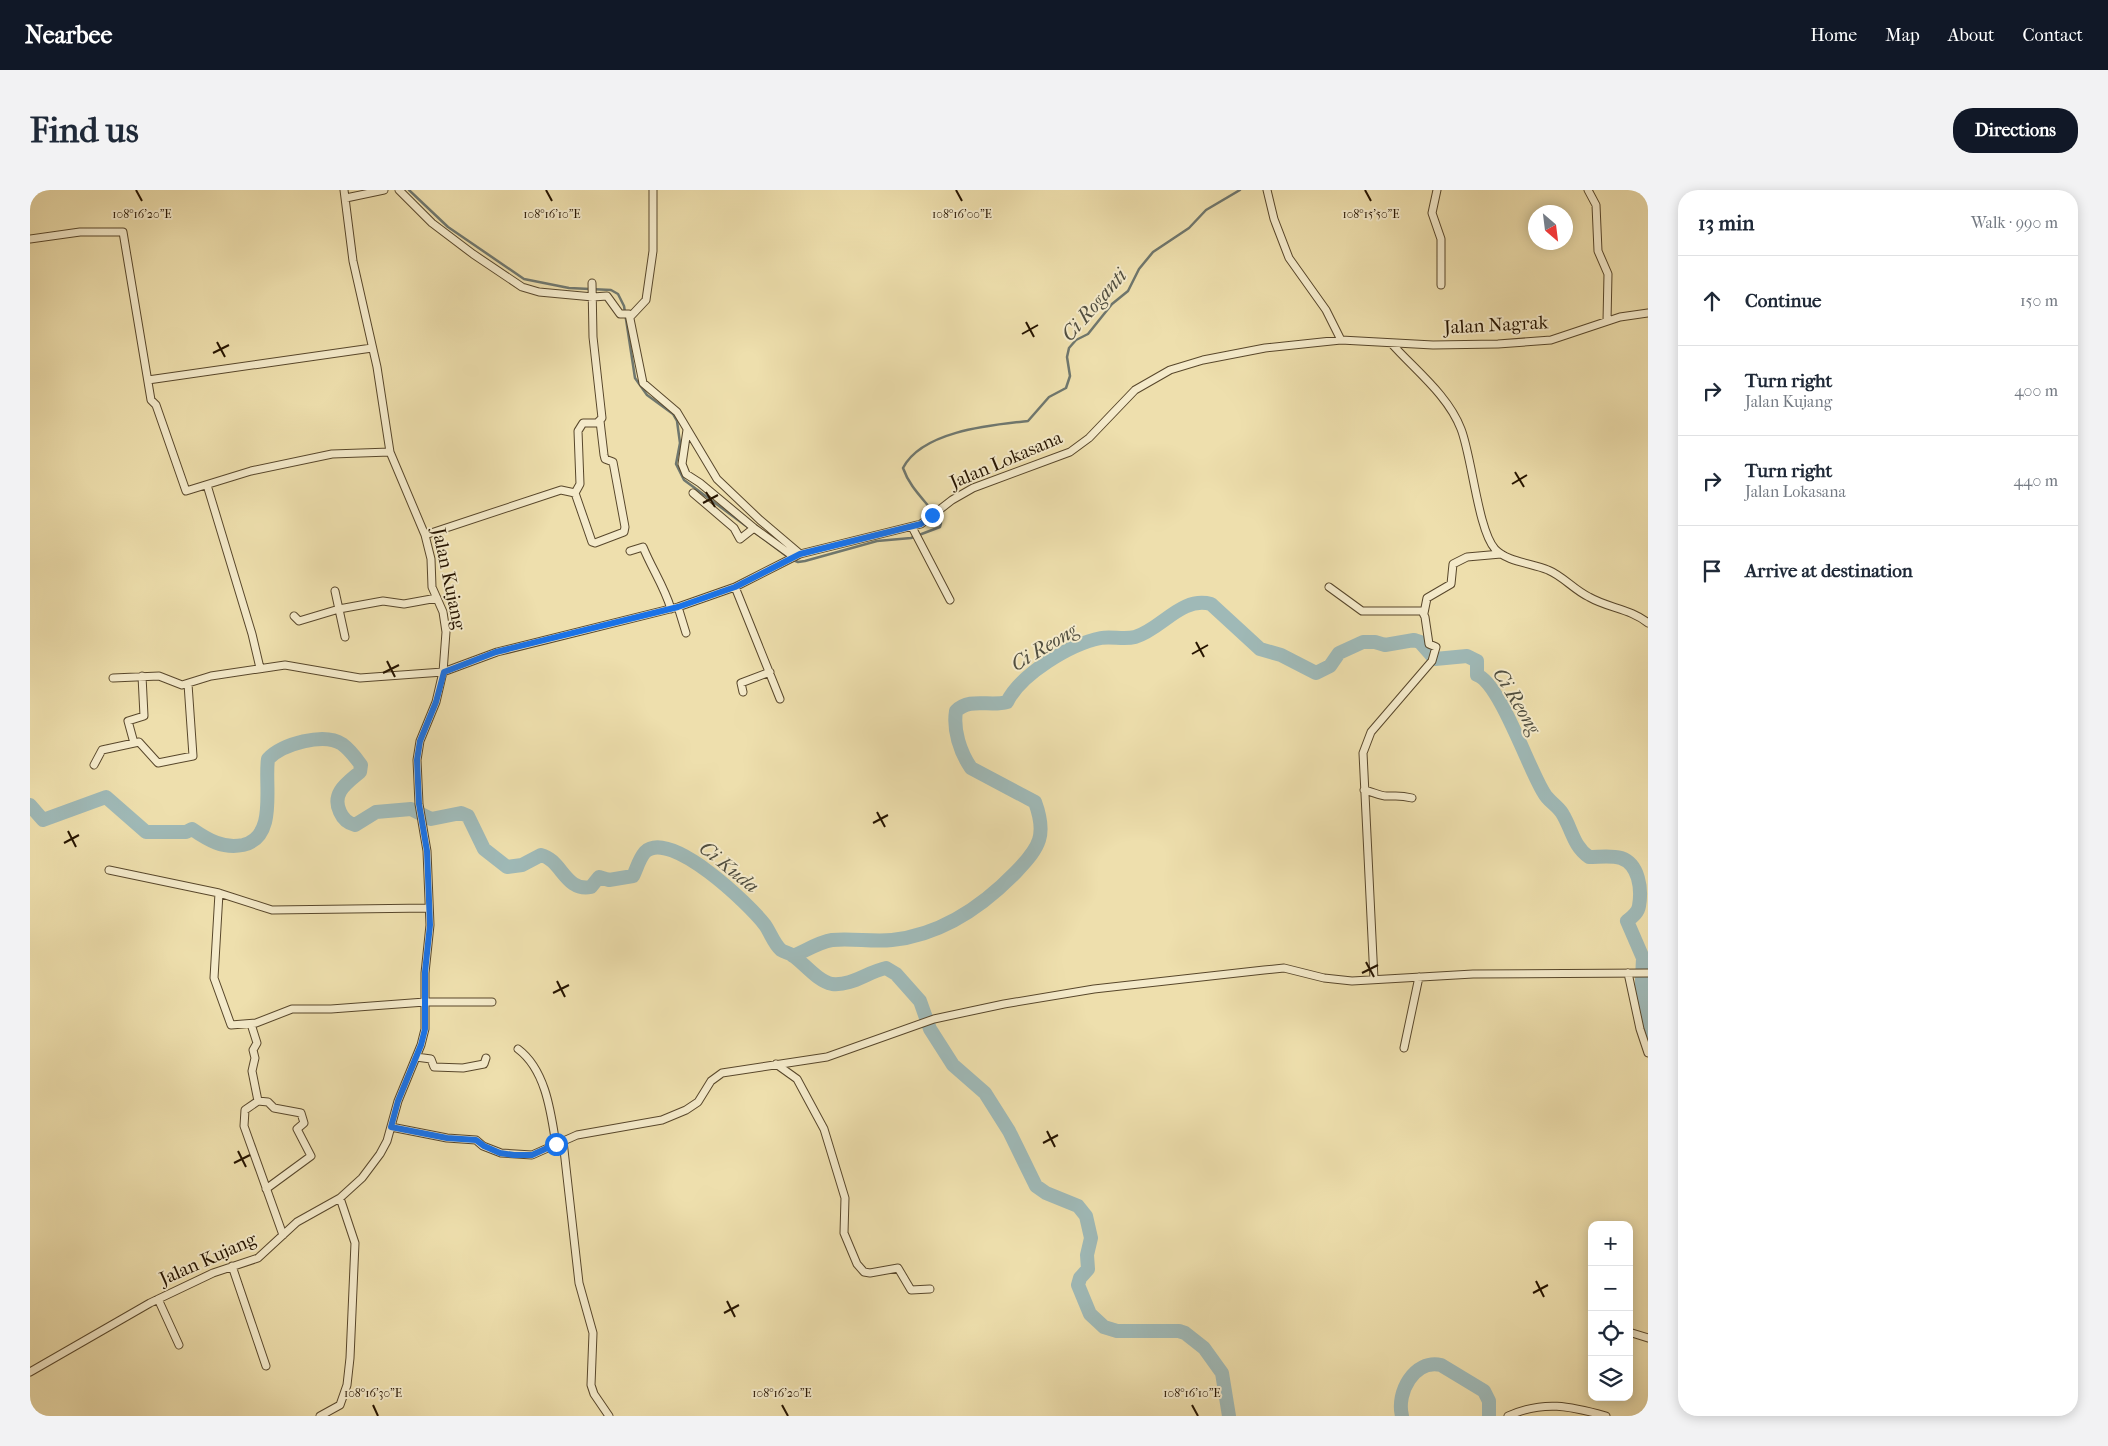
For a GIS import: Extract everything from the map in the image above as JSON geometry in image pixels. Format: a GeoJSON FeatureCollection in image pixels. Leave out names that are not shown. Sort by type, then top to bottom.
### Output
{"type":"FeatureCollection","features":[{"type":"Feature","properties":{"kind":"street","name":"Jalan Kujang"},"geometry":{"type":"LineString","coordinates":[[30,1372],[91,1335],[158,1299],[213,1273],[258,1258],[297,1222],[340,1198],[372,1166],[387,1141],[398,1101],[425,1029],[429,908],[425,839],[419,804],[417,760],[420,741],[436,702],[444,672],[446,632],[443,612],[430,578],[431,559],[425,534],[390,452],[372,348],[353,261],[344,190]]}},
{"type":"Feature","properties":{"kind":"street"},"geometry":{"type":"LineString","coordinates":[[346,198],[384,190]]}},
{"type":"Feature","properties":{"kind":"street"},"geometry":{"type":"LineString","coordinates":[[400,190],[432,223],[473,254],[522,287],[539,292],[592,290],[607,296],[627,315],[641,379],[674,409],[717,479],[797,555]]}},
{"type":"Feature","properties":{"kind":"street"},"geometry":{"type":"LineString","coordinates":[[627,315],[644,303],[648,291],[653,251],[653,190]]}},
{"type":"Feature","properties":{"kind":"street"},"geometry":{"type":"LineString","coordinates":[[1267,190],[1274,219],[1289,258],[1326,310],[1341,340]]}},
{"type":"Feature","properties":{"kind":"street"},"geometry":{"type":"LineString","coordinates":[[1437,190],[1432,213],[1440,239],[1442,285]]}},
{"type":"Feature","properties":{"kind":"street"},"geometry":{"type":"LineString","coordinates":[[1588,190],[1596,205],[1598,250],[1608,274],[1606,321]]}},
{"type":"Feature","properties":{"kind":"street"},"geometry":{"type":"LineString","coordinates":[[30,238],[80,232],[123,232],[151,400],[156,405],[187,492],[251,471],[332,454],[390,452]]}},
{"type":"Feature","properties":{"kind":"street"},"geometry":{"type":"LineString","coordinates":[[592,290],[593,337],[602,413],[600,421],[604,454],[605,459],[613,462],[625,527],[624,532],[595,543],[592,542],[575,493],[580,484],[578,431],[582,423],[600,421]]}},
{"type":"Feature","properties":{"kind":"street","name":"Jalan Nagrak"},"geometry":{"type":"LineString","coordinates":[[1341,340],[1392,343],[1498,344],[1551,340],[1606,321],[1648,313]]}},
{"type":"Feature","properties":{"kind":"street","name":"Jalan Lokasana"},"geometry":{"type":"LineString","coordinates":[[188,684],[212,676],[293,665],[360,678],[444,672],[496,652],[675,608],[735,587],[797,555],[915,534],[921,524],[973,488],[1075,448],[1089,438],[1135,390],[1170,370],[1203,360],[1265,348],[1341,340]]}},
{"type":"Feature","properties":{"kind":"street"},"geometry":{"type":"LineString","coordinates":[[1392,343],[1447,404],[1456,419],[1467,449],[1488,539],[1501,554]]}},
{"type":"Feature","properties":{"kind":"street"},"geometry":{"type":"LineString","coordinates":[[148,380],[372,348]]}},
{"type":"Feature","properties":{"kind":"street"},"geometry":{"type":"LineString","coordinates":[[687,430],[683,468],[686,474],[705,488],[751,531],[797,555]]}},
{"type":"Feature","properties":{"kind":"street"},"geometry":{"type":"LineString","coordinates":[[207,486],[252,634],[260,668]]}},
{"type":"Feature","properties":{"kind":"street"},"geometry":{"type":"LineString","coordinates":[[705,488],[695,494],[734,528],[740,539],[751,531]]}},
{"type":"Feature","properties":{"kind":"street"},"geometry":{"type":"LineString","coordinates":[[425,534],[560,490],[575,493]]}},
{"type":"Feature","properties":{"kind":"street"},"geometry":{"type":"LineString","coordinates":[[915,534],[950,600]]}},
{"type":"Feature","properties":{"kind":"street"},"geometry":{"type":"LineString","coordinates":[[630,551],[643,547],[651,568],[675,608],[686,633]]}},
{"type":"Feature","properties":{"kind":"street"},"geometry":{"type":"LineString","coordinates":[[1374,978],[1363,753],[1371,732],[1433,657],[1436,647],[1429,644],[1424,613],[1426,598],[1451,584],[1453,564],[1467,557],[1501,554],[1548,570],[1589,598],[1635,614],[1648,623]]}},
{"type":"Feature","properties":{"kind":"street"},"geometry":{"type":"LineString","coordinates":[[735,587],[780,699]]}},
{"type":"Feature","properties":{"kind":"street"},"geometry":{"type":"LineString","coordinates":[[1329,587],[1362,611],[1417,610],[1424,613]]}},
{"type":"Feature","properties":{"kind":"street"},"geometry":{"type":"LineString","coordinates":[[335,591],[345,637]]}},
{"type":"Feature","properties":{"kind":"street"},"geometry":{"type":"LineString","coordinates":[[294,616],[299,621],[339,609],[383,601],[393,604],[404,604],[437,598]]}},
{"type":"Feature","properties":{"kind":"street"},"geometry":{"type":"LineString","coordinates":[[743,692],[741,683],[770,672]]}},
{"type":"Feature","properties":{"kind":"street"},"geometry":{"type":"LineString","coordinates":[[134,743],[128,721],[144,716],[142,676]]}},
{"type":"Feature","properties":{"kind":"street"},"geometry":{"type":"LineString","coordinates":[[94,765],[102,750],[139,742],[144,745],[158,763],[193,756],[188,684],[178,685],[159,676],[113,678]]}},
{"type":"Feature","properties":{"kind":"street"},"geometry":{"type":"LineString","coordinates":[[1364,790],[1377,792],[1385,796],[1396,794],[1412,798]]}},
{"type":"Feature","properties":{"kind":"street"},"geometry":{"type":"LineString","coordinates":[[109,870],[219,893],[272,910],[429,908]]}},
{"type":"Feature","properties":{"kind":"street"},"geometry":{"type":"LineString","coordinates":[[219,893],[214,978],[230,1025],[251,1024],[292,1009],[331,1009],[425,1002],[492,1002]]}},
{"type":"Feature","properties":{"kind":"street"},"geometry":{"type":"LineString","coordinates":[[391,1127],[447,1138],[476,1140],[500,1153],[532,1155],[594,1131],[662,1120],[686,1110],[698,1102],[716,1075],[842,1053],[934,1019],[1004,1004],[1094,989],[1284,968],[1333,980],[1352,981],[1374,978],[1504,973],[1646,973]]}},
{"type":"Feature","properties":{"kind":"street"},"geometry":{"type":"LineString","coordinates":[[1630,973],[1640,1029],[1648,1053]]}},
{"type":"Feature","properties":{"kind":"street"},"geometry":{"type":"LineString","coordinates":[[1404,1048],[1419,977]]}},
{"type":"Feature","properties":{"kind":"street"},"geometry":{"type":"LineString","coordinates":[[251,1024],[257,1042],[253,1050],[255,1058],[252,1070],[258,1101]]}},
{"type":"Feature","properties":{"kind":"street"},"geometry":{"type":"LineString","coordinates":[[518,1049],[526,1054],[541,1081],[559,1143],[579,1283],[593,1333],[591,1385],[594,1394],[609,1416]]}},
{"type":"Feature","properties":{"kind":"street"},"geometry":{"type":"LineString","coordinates":[[416,1057],[430,1059],[434,1066],[450,1068],[484,1064],[486,1058]]}},
{"type":"Feature","properties":{"kind":"street"},"geometry":{"type":"LineString","coordinates":[[776,1064],[797,1080],[824,1129],[844,1192],[844,1233],[857,1264],[864,1272],[870,1273],[898,1268],[911,1290],[930,1289]]}},
{"type":"Feature","properties":{"kind":"street"},"geometry":{"type":"LineString","coordinates":[[266,1189],[311,1156],[297,1129],[304,1123],[301,1113],[274,1108],[268,1102],[258,1101],[245,1110],[243,1116],[266,1189],[283,1236]]}},
{"type":"Feature","properties":{"kind":"street"},"geometry":{"type":"LineString","coordinates":[[320,1416],[340,1405],[348,1385],[354,1290],[354,1243],[340,1198]]}},
{"type":"Feature","properties":{"kind":"street"},"geometry":{"type":"LineString","coordinates":[[232,1266],[266,1366]]}},
{"type":"Feature","properties":{"kind":"street"},"geometry":{"type":"LineString","coordinates":[[158,1299],[179,1345]]}},
{"type":"Feature","properties":{"kind":"street"},"geometry":{"type":"LineString","coordinates":[[1633,1333],[1648,1338]]}},
{"type":"Feature","properties":{"kind":"street"},"geometry":{"type":"LineString","coordinates":[[1508,1416],[1532,1407],[1549,1405],[1582,1409],[1606,1416]]}},
{"type":"Feature","properties":{"kind":"waterway","name":"Ci Roganti"},"geometry":{"type":"LineString","coordinates":[[409,190],[448,227],[524,279],[569,288],[611,290],[618,294],[624,306],[635,378],[647,395],[673,414],[677,421],[680,443],[676,464],[684,480],[788,557]]}},
{"type":"Feature","properties":{"kind":"waterway","name":"Ci Roganti"},"geometry":{"type":"LineString","coordinates":[[793,560],[798,562],[805,561],[877,541],[911,538],[940,527],[941,523],[906,476],[903,468],[912,456],[925,446],[959,432],[1028,421],[1049,397],[1066,388],[1070,376],[1067,357],[1069,348],[1076,340],[1088,334],[1112,304],[1128,291],[1139,269],[1153,252],[1189,228],[1206,210],[1240,190]]}},
{"type":"Feature","properties":{"kind":"waterway","name":"Ci Reong"},"geometry":{"type":"LineString","coordinates":[[793,956],[832,940],[892,940],[927,932],[960,917],[990,896],[1024,863],[1036,848],[1041,832],[1039,813],[1035,802],[971,768],[958,741],[956,711],[967,704],[1007,702],[1023,681],[1061,654],[1089,641],[1101,638],[1135,637],[1145,633],[1181,609],[1200,603],[1211,604],[1260,649],[1281,655],[1316,673],[1330,666],[1339,653],[1363,642],[1375,642],[1385,645],[1414,640],[1420,642],[1435,659],[1467,656],[1477,661],[1477,675],[1486,681],[1495,694],[1514,728],[1538,782],[1546,796],[1562,813],[1579,848],[1589,857],[1609,856],[1621,858],[1627,861],[1635,871],[1640,892],[1639,906],[1636,913],[1627,921],[1643,958],[1641,1001],[1648,1031]]}},
{"type":"Feature","properties":{"kind":"waterway","name":"Ci Kuda"},"geometry":{"type":"LineString","coordinates":[[30,805],[43,820],[106,797],[146,832],[186,832],[192,829],[222,845],[243,845],[254,840],[261,832],[265,821],[268,796],[268,759],[293,744],[325,739],[342,744],[361,765],[360,772],[342,789],[338,799],[342,817],[355,825],[376,812],[411,809],[431,819],[461,813],[468,816],[484,849],[507,867],[522,865],[541,855],[554,863],[575,885],[582,887],[591,887],[599,877],[609,880],[633,876],[645,852],[657,847],[672,850],[690,859],[727,887],[757,915],[781,950],[797,958],[816,976],[826,982],[832,984],[846,983],[886,968],[896,974],[920,1001],[930,1029],[953,1065],[985,1093],[1009,1131],[1036,1186],[1046,1193],[1078,1206],[1086,1216],[1091,1238],[1087,1255],[1088,1269],[1080,1278],[1078,1285],[1090,1314],[1104,1327],[1117,1331],[1179,1331],[1185,1333],[1204,1348],[1222,1373],[1229,1416]]}},
{"type":"Feature","properties":{"kind":"waterway","name":"Ci Kuda"},"geometry":{"type":"LineString","coordinates":[[1402,1416],[1402,1397],[1409,1380],[1415,1372],[1431,1365],[1441,1365],[1484,1391],[1489,1401],[1489,1416]]}},
{"type":"Feature","properties":{"kind":"route"},"geometry":{"type":"LineString","coordinates":[[556,1144],[532,1155],[514,1155],[500,1153],[476,1140],[447,1138],[391,1127],[398,1101],[421,1045],[425,1029],[425,972],[430,925],[427,851],[419,804],[417,760],[420,741],[436,702],[444,672],[496,652],[678,607],[735,587],[800,554],[912,527],[921,524],[932,515]]}}]}
